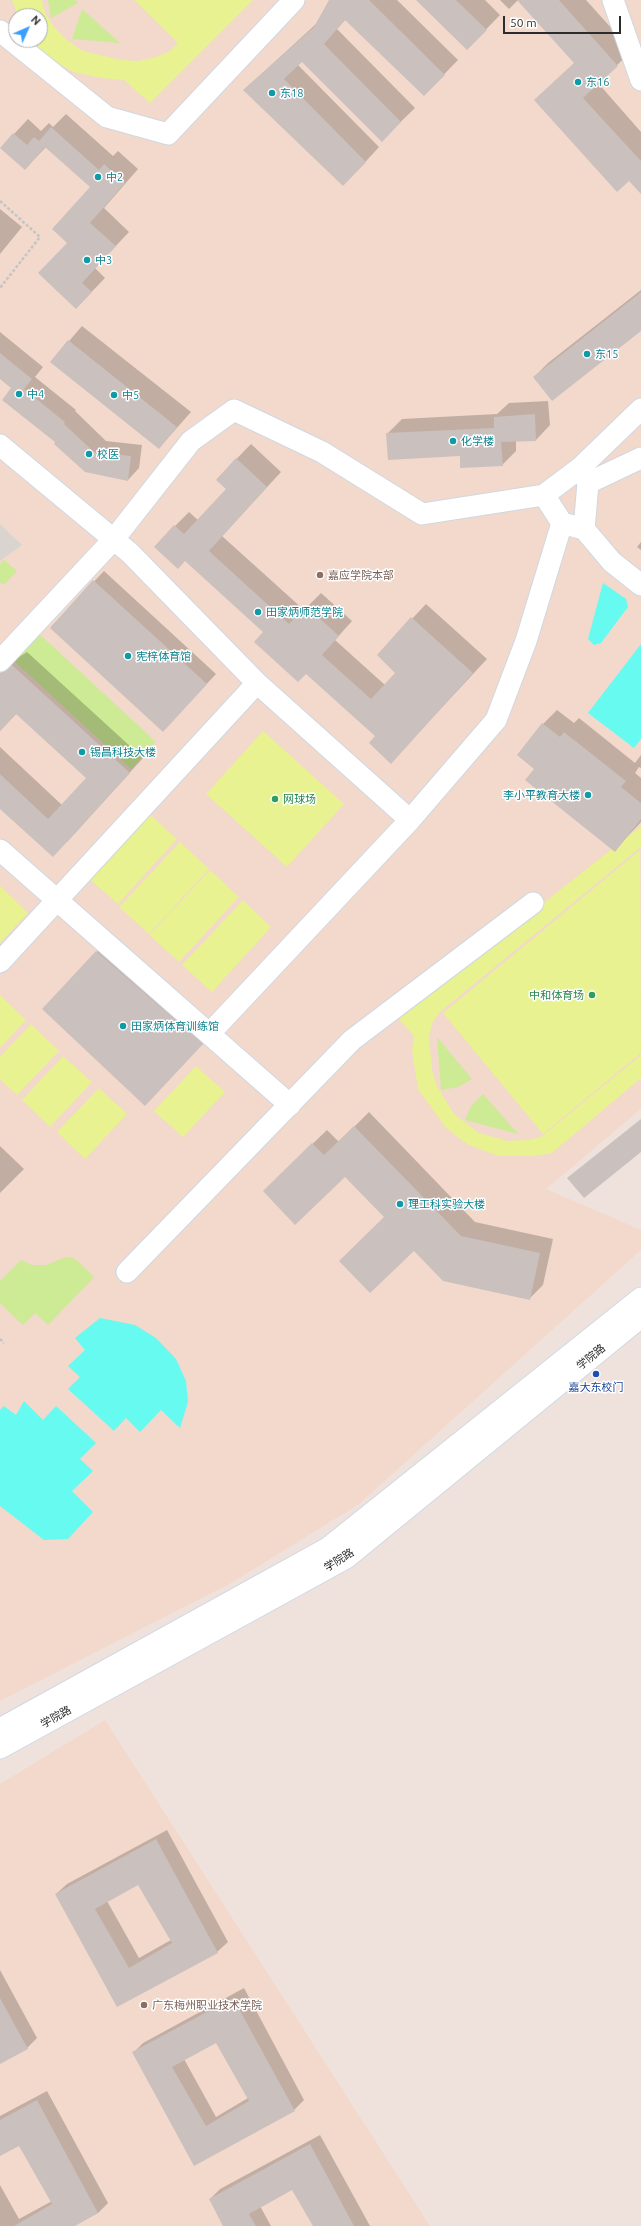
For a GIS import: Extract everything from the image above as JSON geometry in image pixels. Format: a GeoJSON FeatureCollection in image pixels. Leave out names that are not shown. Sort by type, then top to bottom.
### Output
{"type":"FeatureCollection","features":[{"type":"Feature","properties":{"kind":"street"},"geometry":{"type":"LineString","coordinates":[[0,30],[106,118],[168,134],[294,0]]}},
{"type":"Feature","properties":{"kind":"street"},"geometry":{"type":"LineString","coordinates":[[613,0],[641,80]]}},
{"type":"Feature","properties":{"kind":"street"},"geometry":{"type":"LineString","coordinates":[[584,529],[584,476],[641,409]]}},
{"type":"Feature","properties":{"kind":"street"},"geometry":{"type":"LineString","coordinates":[[0,661],[114,539],[191,441],[234,410],[322,452],[422,514],[544,495],[584,476],[641,458]]}},
{"type":"Feature","properties":{"kind":"street"},"geometry":{"type":"LineString","coordinates":[[0,445],[130,553],[257,683],[410,820]]}},
{"type":"Feature","properties":{"kind":"street"},"geometry":{"type":"LineString","coordinates":[[544,495],[562,523],[584,529],[612,562],[641,586]]}},
{"type":"Feature","properties":{"kind":"street"},"geometry":{"type":"LineString","coordinates":[[210,1033],[410,820],[496,720],[526,640],[562,523]]}},
{"type":"Feature","properties":{"kind":"street"},"geometry":{"type":"LineString","coordinates":[[0,962],[58,901],[257,683]]}},
{"type":"Feature","properties":{"kind":"street"},"geometry":{"type":"LineString","coordinates":[[0,850],[210,1033],[290,1106]]}},
{"type":"Feature","properties":{"kind":"street"},"geometry":{"type":"LineString","coordinates":[[127,1272],[290,1106],[352,1040],[533,903]]}},
{"type":"Feature","properties":{"kind":"street","name":"学院路"},"geometry":{"type":"LineString","coordinates":[[0,1729],[328,1548],[641,1298]]}},
{"type":"Feature","properties":{"kind":"street","name":"学院路"},"geometry":{"type":"LineString","coordinates":[[0,1748],[346,1558],[641,1317]]}},
{"type":"Feature","properties":{"kind":"path"},"geometry":{"type":"LineString","coordinates":[[0,201],[40,237],[0,288]]}},
{"type":"Feature","properties":{"kind":"path"},"geometry":{"type":"LineString","coordinates":[[0,1339],[4,1343]]}},
{"type":"Feature","properties":{"kind":"shaded area","name":"嘉应学院本部"},"geometry":{"type":"Polygon","coordinates":[[[0,0],[641,0],[641,1109],[546,1189],[641,1230],[641,1250],[359,1504],[233,1582],[0,1701],[0,0]]]}},
{"type":"Feature","properties":{"kind":"shaded area"},"geometry":{"type":"Polygon","coordinates":[[[0,524],[22,545],[0,561],[0,524]]]}},
{"type":"Feature","properties":{"kind":"shaded area","name":"广东梅州职业技术学院"},"geometry":{"type":"Polygon","coordinates":[[[105,1720],[430,2226],[0,2226],[0,1784],[105,1720]]]}},
{"type":"Feature","properties":{"kind":"green space"},"geometry":{"type":"Polygon","coordinates":[[[12,0],[42,0],[44,8],[15,8],[12,0]]]}},
{"type":"Feature","properties":{"kind":"green space"},"geometry":{"type":"Polygon","coordinates":[[[48,0],[75,0],[78,3],[51,18],[48,0]]]}},
{"type":"Feature","properties":{"kind":"green space"},"geometry":{"type":"Polygon","coordinates":[[[134,0],[253,0],[150,103],[124,80],[101,78],[73,72],[47,57],[39,48],[48,48],[48,18],[55,28],[67,40],[83,51],[121,60],[138,61],[156,57],[170,51],[178,43],[134,0]]]}},
{"type":"Feature","properties":{"kind":"green space"},"geometry":{"type":"Polygon","coordinates":[[[82,9],[120,43],[72,39],[82,9]]]}},
{"type":"Feature","properties":{"kind":"green space"},"geometry":{"type":"Polygon","coordinates":[[[4,560],[17,571],[4,585],[0,582],[0,564],[4,560]]]}},
{"type":"Feature","properties":{"kind":"green space"},"geometry":{"type":"Polygon","coordinates":[[[35,630],[156,742],[131,769],[10,657],[35,630]]]}},
{"type":"Feature","properties":{"kind":"green space","name":"网球场"},"geometry":{"type":"Polygon","coordinates":[[[263,731],[344,804],[287,867],[206,794],[263,731]]]}},
{"type":"Feature","properties":{"kind":"green space"},"geometry":{"type":"Polygon","coordinates":[[[148,813],[177,839],[118,904],[87,877],[148,813]]]}},
{"type":"Feature","properties":{"kind":"green space"},"geometry":{"type":"Polygon","coordinates":[[[641,826],[641,847],[440,1012],[433,1021],[429,1036],[432,1070],[437,1086],[454,1114],[479,1133],[508,1141],[528,1140],[541,1137],[641,1055],[641,1078],[552,1153],[533,1156],[498,1156],[467,1144],[446,1128],[418,1089],[412,1050],[414,1036],[398,1018],[641,826]]]}},
{"type":"Feature","properties":{"kind":"green space"},"geometry":{"type":"Polygon","coordinates":[[[180,842],[209,869],[149,934],[119,907],[180,842]]]}},
{"type":"Feature","properties":{"kind":"green space"},"geometry":{"type":"Polygon","coordinates":[[[640,850],[641,1053],[543,1134],[443,1013],[640,850]]]}},
{"type":"Feature","properties":{"kind":"green space"},"geometry":{"type":"Polygon","coordinates":[[[210,870],[239,897],[179,962],[149,935],[210,870]]]}},
{"type":"Feature","properties":{"kind":"green space"},"geometry":{"type":"Polygon","coordinates":[[[0,886],[28,913],[0,943],[0,886]]]}},
{"type":"Feature","properties":{"kind":"green space"},"geometry":{"type":"Polygon","coordinates":[[[243,900],[271,927],[212,992],[182,965],[243,900]]]}},
{"type":"Feature","properties":{"kind":"green space"},"geometry":{"type":"Polygon","coordinates":[[[0,995],[26,1020],[0,1048],[0,995]]]}},
{"type":"Feature","properties":{"kind":"green space"},"geometry":{"type":"Polygon","coordinates":[[[31,1024],[59,1051],[17,1095],[0,1079],[0,1057],[31,1024]]]}},
{"type":"Feature","properties":{"kind":"green space"},"geometry":{"type":"Polygon","coordinates":[[[437,1037],[472,1079],[458,1087],[441,1090],[437,1037]]]}},
{"type":"Feature","properties":{"kind":"green space"},"geometry":{"type":"Polygon","coordinates":[[[63,1056],[92,1082],[50,1127],[22,1100],[63,1056]]]}},
{"type":"Feature","properties":{"kind":"green space"},"geometry":{"type":"Polygon","coordinates":[[[196,1066],[225,1092],[183,1137],[154,1111],[196,1066]]]}},
{"type":"Feature","properties":{"kind":"green space"},"geometry":{"type":"Polygon","coordinates":[[[99,1088],[127,1114],[85,1159],[57,1132],[99,1088]]]}},
{"type":"Feature","properties":{"kind":"green space"},"geometry":{"type":"Polygon","coordinates":[[[483,1094],[518,1134],[465,1120],[471,1106],[483,1094]]]}},
{"type":"Feature","properties":{"kind":"green space"},"geometry":{"type":"Polygon","coordinates":[[[66,1257],[74,1258],[94,1277],[48,1325],[35,1313],[23,1325],[0,1303],[0,1281],[21,1260],[32,1265],[46,1265],[66,1257]]]}},
{"type":"Feature","properties":{"kind":"water"},"geometry":{"type":"Polygon","coordinates":[[[603,583],[626,599],[628,607],[601,643],[594,645],[588,639],[603,583]]]}},
{"type":"Feature","properties":{"kind":"water"},"geometry":{"type":"Polygon","coordinates":[[[641,644],[641,739],[634,748],[588,713],[641,644]]]}},
{"type":"Feature","properties":{"kind":"water"},"geometry":{"type":"Polygon","coordinates":[[[100,1318],[135,1325],[156,1338],[176,1359],[186,1381],[188,1402],[180,1428],[161,1410],[140,1432],[126,1418],[114,1431],[68,1389],[80,1377],[68,1366],[85,1350],[75,1338],[100,1318]]]}},
{"type":"Feature","properties":{"kind":"water"},"geometry":{"type":"Polygon","coordinates":[[[24,1401],[43,1420],[56,1406],[96,1443],[80,1459],[93,1471],[72,1491],[93,1512],[68,1539],[44,1540],[0,1506],[0,1410],[4,1406],[16,1415],[24,1401]]]}},
{"type":"Feature","properties":{"kind":"building","name":"东18"},"geometry":{"type":"Polygon","coordinates":[[[329,0],[369,0],[445,75],[424,96],[345,20],[324,44],[401,122],[382,142],[302,62],[284,79],[366,162],[343,186],[243,90],[314,27],[329,0]]]}},
{"type":"Feature","properties":{"kind":"building"},"geometry":{"type":"Polygon","coordinates":[[[416,0],[456,0],[487,30],[467,50],[416,0]]]}},
{"type":"Feature","properties":{"kind":"building","name":"东16"},"geometry":{"type":"Polygon","coordinates":[[[517,0],[559,0],[618,66],[583,98],[641,161],[641,194],[629,181],[617,192],[534,100],[574,63],[517,0]]]}},
{"type":"Feature","properties":{"kind":"building"},"geometry":{"type":"Polygon","coordinates":[[[51,127],[99,170],[104,164],[125,183],[90,223],[116,246],[82,283],[92,292],[76,309],[38,273],[67,243],[52,229],[90,187],[45,147],[25,170],[0,148],[13,133],[27,145],[34,137],[39,141],[51,127]]]}},
{"type":"Feature","properties":{"kind":"building","name":"东15"},"geometry":{"type":"Polygon","coordinates":[[[641,292],[641,331],[552,401],[533,377],[641,292]]]}},
{"type":"Feature","properties":{"kind":"building","name":"中5"},"geometry":{"type":"Polygon","coordinates":[[[68,340],[177,427],[159,449],[50,362],[68,340]]]}},
{"type":"Feature","properties":{"kind":"building"},"geometry":{"type":"Polygon","coordinates":[[[0,353],[32,379],[24,389],[65,422],[64,424],[94,452],[131,456],[128,481],[85,472],[54,444],[55,442],[2,400],[11,388],[0,379],[0,353]]]}},
{"type":"Feature","properties":{"kind":"building","name":"化学楼"},"geometry":{"type":"Polygon","coordinates":[[[535,414],[536,441],[501,442],[503,466],[460,468],[460,456],[388,460],[386,433],[494,428],[494,417],[535,414]]]}},
{"type":"Feature","properties":{"kind":"building","name":"田家炳师范学院"},"geometry":{"type":"Polygon","coordinates":[[[236,458],[267,487],[209,551],[289,624],[306,606],[339,636],[322,655],[371,699],[395,673],[377,655],[411,617],[473,673],[391,764],[369,743],[375,736],[306,674],[298,682],[254,642],[263,632],[185,561],[178,569],[154,547],[174,525],[184,534],[226,489],[216,480],[236,458]]]}},
{"type":"Feature","properties":{"kind":"building","name":"宪梓体育馆"},"geometry":{"type":"Polygon","coordinates":[[[93,580],[207,684],[163,732],[50,628],[93,580]]]}},
{"type":"Feature","properties":{"kind":"building","name":"锡昌科技大楼"},"geometry":{"type":"Polygon","coordinates":[[[12,665],[130,773],[53,857],[0,809],[0,774],[48,819],[86,778],[16,714],[0,731],[0,673],[12,665]]]}},
{"type":"Feature","properties":{"kind":"building","name":"李小平教育大楼"},"geometry":{"type":"Polygon","coordinates":[[[542,723],[560,737],[564,732],[626,781],[621,787],[641,803],[641,819],[615,852],[525,780],[534,769],[517,755],[542,723]]]}},
{"type":"Feature","properties":{"kind":"building","name":"田家炳体育训练馆"},"geometry":{"type":"Polygon","coordinates":[[[96,951],[203,1044],[145,1106],[42,1009],[96,951]]]}},
{"type":"Feature","properties":{"kind":"building"},"geometry":{"type":"Polygon","coordinates":[[[641,1119],[641,1152],[584,1198],[567,1178],[641,1119]]]}},
{"type":"Feature","properties":{"kind":"building","name":"理工科实验大楼"},"geometry":{"type":"Polygon","coordinates":[[[354,1126],[461,1236],[540,1253],[530,1300],[443,1281],[414,1251],[370,1293],[339,1261],[384,1217],[345,1177],[295,1225],[263,1191],[312,1143],[324,1155],[354,1126]]]}},
{"type":"Feature","properties":{"kind":"building"},"geometry":{"type":"Polygon","coordinates":[[[156,1839],[218,1953],[117,2007],[55,1894],[156,1839]],[[138,1885],[95,1909],[129,1968],[172,1943],[138,1885]]]}},
{"type":"Feature","properties":{"kind":"building"},"geometry":{"type":"Polygon","coordinates":[[[0,1998],[28,2049],[0,2064],[0,1998]]]}},
{"type":"Feature","properties":{"kind":"building"},"geometry":{"type":"Polygon","coordinates":[[[233,1998],[295,2111],[194,2166],[132,2052],[233,1998]],[[216,2043],[172,2067],[206,2126],[249,2101],[216,2043]]]}},
{"type":"Feature","properties":{"kind":"building"},"geometry":{"type":"Polygon","coordinates":[[[37,2100],[98,2213],[75,2226],[14,2226],[52,2204],[19,2146],[0,2156],[0,2120],[37,2100]]]}},
{"type":"Feature","properties":{"kind":"building"},"geometry":{"type":"Polygon","coordinates":[[[310,2144],[354,2226],[313,2226],[292,2190],[249,2214],[256,2226],[223,2226],[209,2199],[310,2144]]]}},
{"type":"Feature","properties":{"kind":"place","name":"东16"},"geometry":{"type":"Point","coordinates":[578,82]}},
{"type":"Feature","properties":{"kind":"place","name":"东18"},"geometry":{"type":"Point","coordinates":[272,93]}},
{"type":"Feature","properties":{"kind":"place","name":"中2"},"geometry":{"type":"Point","coordinates":[98,177]}},
{"type":"Feature","properties":{"kind":"place","name":"中3"},"geometry":{"type":"Point","coordinates":[87,260]}},
{"type":"Feature","properties":{"kind":"place","name":"东15"},"geometry":{"type":"Point","coordinates":[587,354]}},
{"type":"Feature","properties":{"kind":"place","name":"中4"},"geometry":{"type":"Point","coordinates":[19,394]}},
{"type":"Feature","properties":{"kind":"place","name":"中5"},"geometry":{"type":"Point","coordinates":[114,395]}},
{"type":"Feature","properties":{"kind":"place","name":"化学楼"},"geometry":{"type":"Point","coordinates":[453,441]}},
{"type":"Feature","properties":{"kind":"place","name":"校医"},"geometry":{"type":"Point","coordinates":[89,454]}},
{"type":"Feature","properties":{"kind":"place","name":"嘉应学院本部"},"geometry":{"type":"Point","coordinates":[320,575]}},
{"type":"Feature","properties":{"kind":"place","name":"田家炳师范学院"},"geometry":{"type":"Point","coordinates":[258,612]}},
{"type":"Feature","properties":{"kind":"place","name":"宪梓体育馆"},"geometry":{"type":"Point","coordinates":[128,656]}},
{"type":"Feature","properties":{"kind":"place","name":"锡昌科技大楼"},"geometry":{"type":"Point","coordinates":[82,752]}},
{"type":"Feature","properties":{"kind":"place","name":"李小平教育大楼"},"geometry":{"type":"Point","coordinates":[588,795]}},
{"type":"Feature","properties":{"kind":"place","name":"网球场"},"geometry":{"type":"Point","coordinates":[275,799]}},
{"type":"Feature","properties":{"kind":"place","name":"中和体育场"},"geometry":{"type":"Point","coordinates":[592,995]}},
{"type":"Feature","properties":{"kind":"place","name":"田家炳体育训练馆"},"geometry":{"type":"Point","coordinates":[123,1026]}},
{"type":"Feature","properties":{"kind":"place","name":"理工科实验大楼"},"geometry":{"type":"Point","coordinates":[400,1204]}},
{"type":"Feature","properties":{"kind":"place","name":"嘉大东校门"},"geometry":{"type":"Point","coordinates":[596,1374]}},
{"type":"Feature","properties":{"kind":"place","name":"广东梅州职业技术学院"},"geometry":{"type":"Point","coordinates":[144,2005]}}]}
